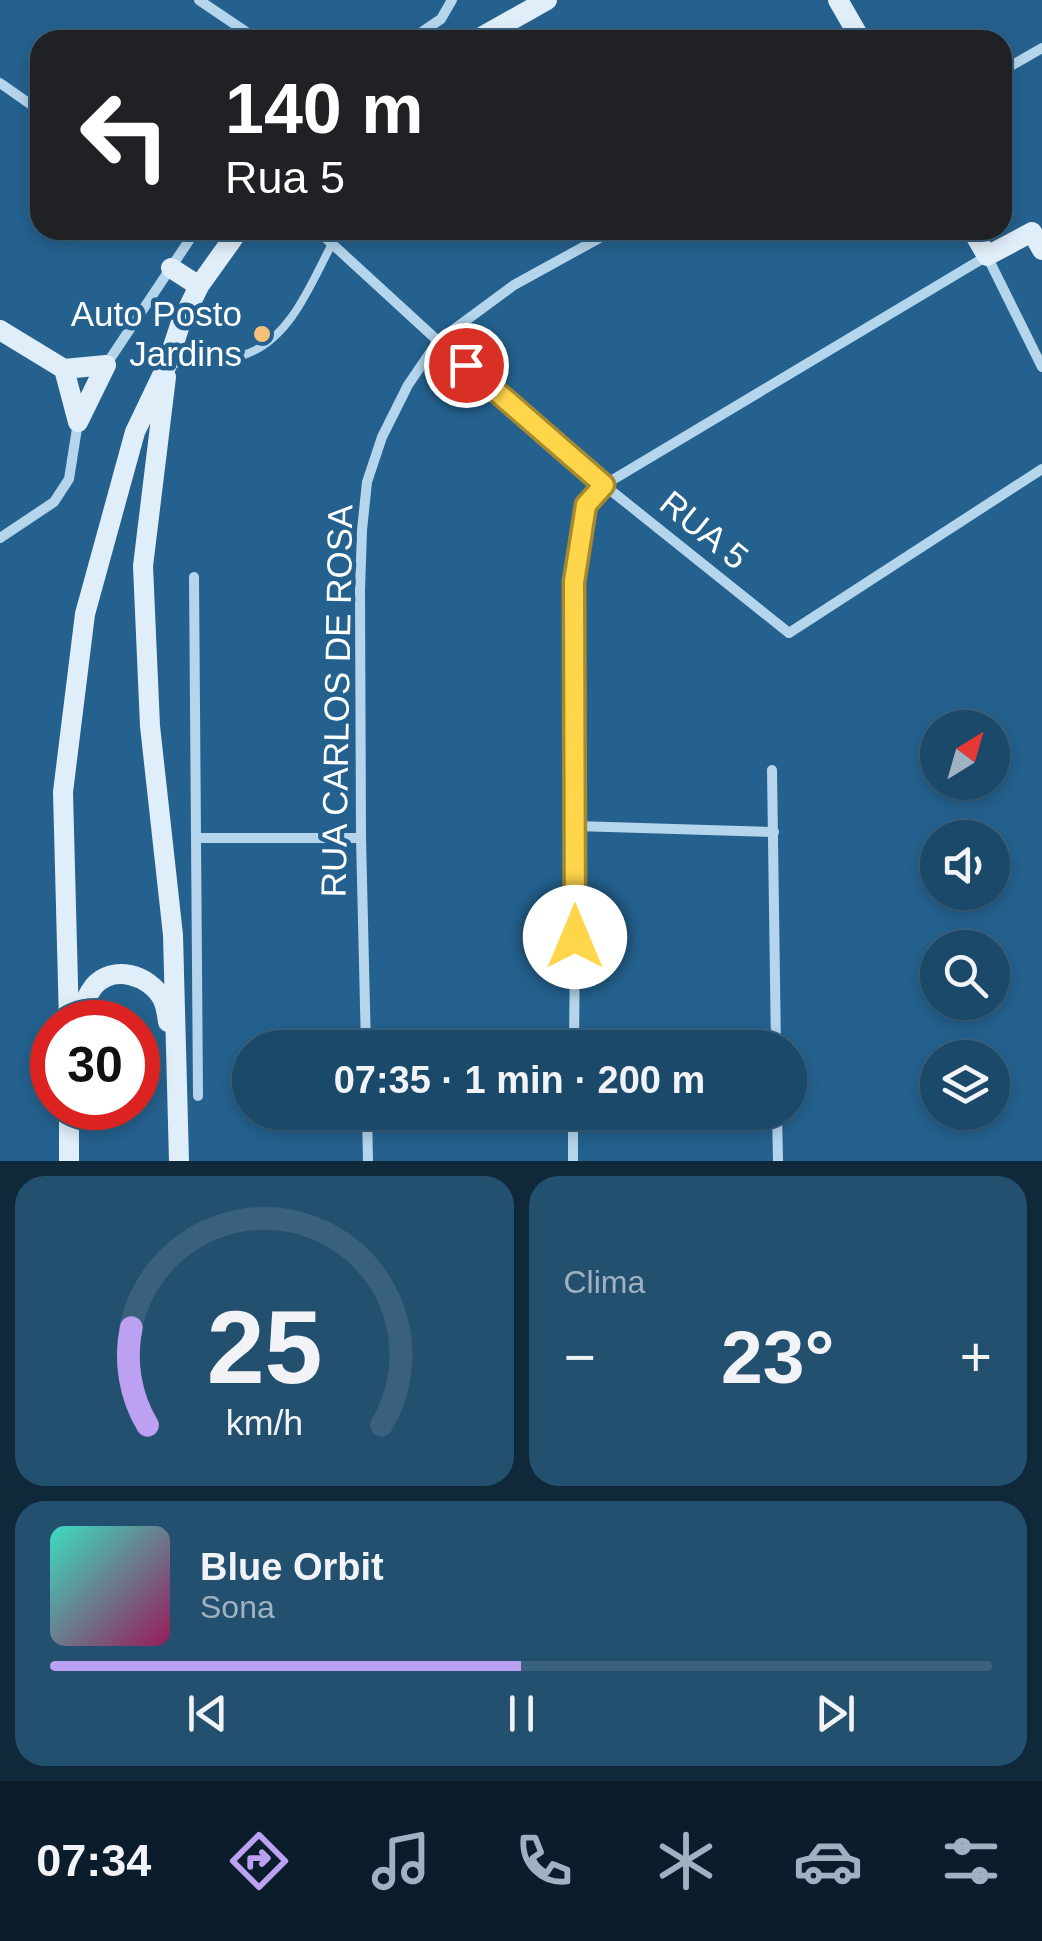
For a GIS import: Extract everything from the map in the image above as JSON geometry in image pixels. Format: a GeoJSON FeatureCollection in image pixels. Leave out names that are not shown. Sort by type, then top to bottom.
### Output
{"type":"FeatureCollection","features":[{"type":"Feature","properties":{"kind":"main road"},"geometry":{"type":"LineString","coordinates":[[838,0],[855,30]]}},
{"type":"Feature","properties":{"kind":"main road"},"geometry":{"type":"LineString","coordinates":[[493,30],[538,3]]}},
{"type":"Feature","properties":{"kind":"main road"},"geometry":{"type":"LineString","coordinates":[[978,240],[987,256],[1039,236]]}},
{"type":"Feature","properties":{"kind":"main road"},"geometry":{"type":"LineString","coordinates":[[68,1000],[62,792],[85,614],[135,432],[199,286],[232,240]]}},
{"type":"Feature","properties":{"kind":"main road"},"geometry":{"type":"LineString","coordinates":[[171,268],[199,286]]}},
{"type":"Feature","properties":{"kind":"main road"},"geometry":{"type":"LineString","coordinates":[[0,330],[64,369],[106,365]]}},
{"type":"Feature","properties":{"kind":"main road"},"geometry":{"type":"LineString","coordinates":[[78,422],[106,365]]}},
{"type":"Feature","properties":{"kind":"main road"},"geometry":{"type":"LineString","coordinates":[[166,365],[144,566],[150,726],[173,935],[179,1161]]}},
{"type":"Feature","properties":{"kind":"main road"},"geometry":{"type":"LineString","coordinates":[[64,369],[78,422]]}},
{"type":"Feature","properties":{"kind":"main road"},"geometry":{"type":"LineString","coordinates":[[86,1000],[105,976],[134,975],[163,999],[176,1053]]}},
{"type":"Feature","properties":{"kind":"main road"},"geometry":{"type":"LineString","coordinates":[[69,1130],[69,1161]]}},
{"type":"Feature","properties":{"kind":"street"},"geometry":{"type":"LineString","coordinates":[[199,0],[243,30]]}},
{"type":"Feature","properties":{"kind":"street"},"geometry":{"type":"LineString","coordinates":[[425,30],[441,19],[452,0]]}},
{"type":"Feature","properties":{"kind":"street"},"geometry":{"type":"LineString","coordinates":[[1012,65],[1042,48]]}},
{"type":"Feature","properties":{"kind":"street"},"geometry":{"type":"LineString","coordinates":[[0,82],[30,104]]}},
{"type":"Feature","properties":{"kind":"street"},"geometry":{"type":"LineString","coordinates":[[106,365],[189,240]]}},
{"type":"Feature","properties":{"kind":"street","name":"RUA 5"},"geometry":{"type":"LineString","coordinates":[[330,240],[438,341],[604,485],[789,633],[1042,469]]}},
{"type":"Feature","properties":{"kind":"street","name":"RUA CARLOS DE ROSA"},"geometry":{"type":"LineString","coordinates":[[366,1030],[360,575],[367,482],[382,436],[438,341],[514,285],[596,240]]}},
{"type":"Feature","properties":{"kind":"street"},"geometry":{"type":"LineString","coordinates":[[574,1030],[574,582],[586,505],[604,485],[987,256],[1042,367]]}},
{"type":"Feature","properties":{"kind":"street"},"geometry":{"type":"LineString","coordinates":[[0,538],[54,502],[69,479],[78,422]]}},
{"type":"Feature","properties":{"kind":"street"},"geometry":{"type":"LineString","coordinates":[[194,577],[198,1096]]}},
{"type":"Feature","properties":{"kind":"street"},"geometry":{"type":"LineString","coordinates":[[772,770],[776,1030]]}},
{"type":"Feature","properties":{"kind":"street"},"geometry":{"type":"LineString","coordinates":[[576,826],[774,832]]}},
{"type":"Feature","properties":{"kind":"street"},"geometry":{"type":"LineString","coordinates":[[196,838],[361,838]]}},
{"type":"Feature","properties":{"kind":"street"},"geometry":{"type":"LineString","coordinates":[[367,1130],[368,1161]]}},
{"type":"Feature","properties":{"kind":"street"},"geometry":{"type":"LineString","coordinates":[[573,1130],[573,1161]]}},
{"type":"Feature","properties":{"kind":"street"},"geometry":{"type":"LineString","coordinates":[[777,1130],[778,1161]]}},
{"type":"Feature","properties":{"kind":"lane"},"geometry":{"type":"LineString","coordinates":[[166,365],[248,354],[275,336],[299,306],[333,242]]}},
{"type":"Feature","properties":{"kind":"place","name":"Auto Posto Jardins"},"geometry":{"type":"Point","coordinates":[262,334]}},
{"type":"Feature","properties":{"kind":"route"},"geometry":{"type":"LineString","coordinates":[[466,365],[604,485],[586,505],[574,582],[575,937]]}}]}
